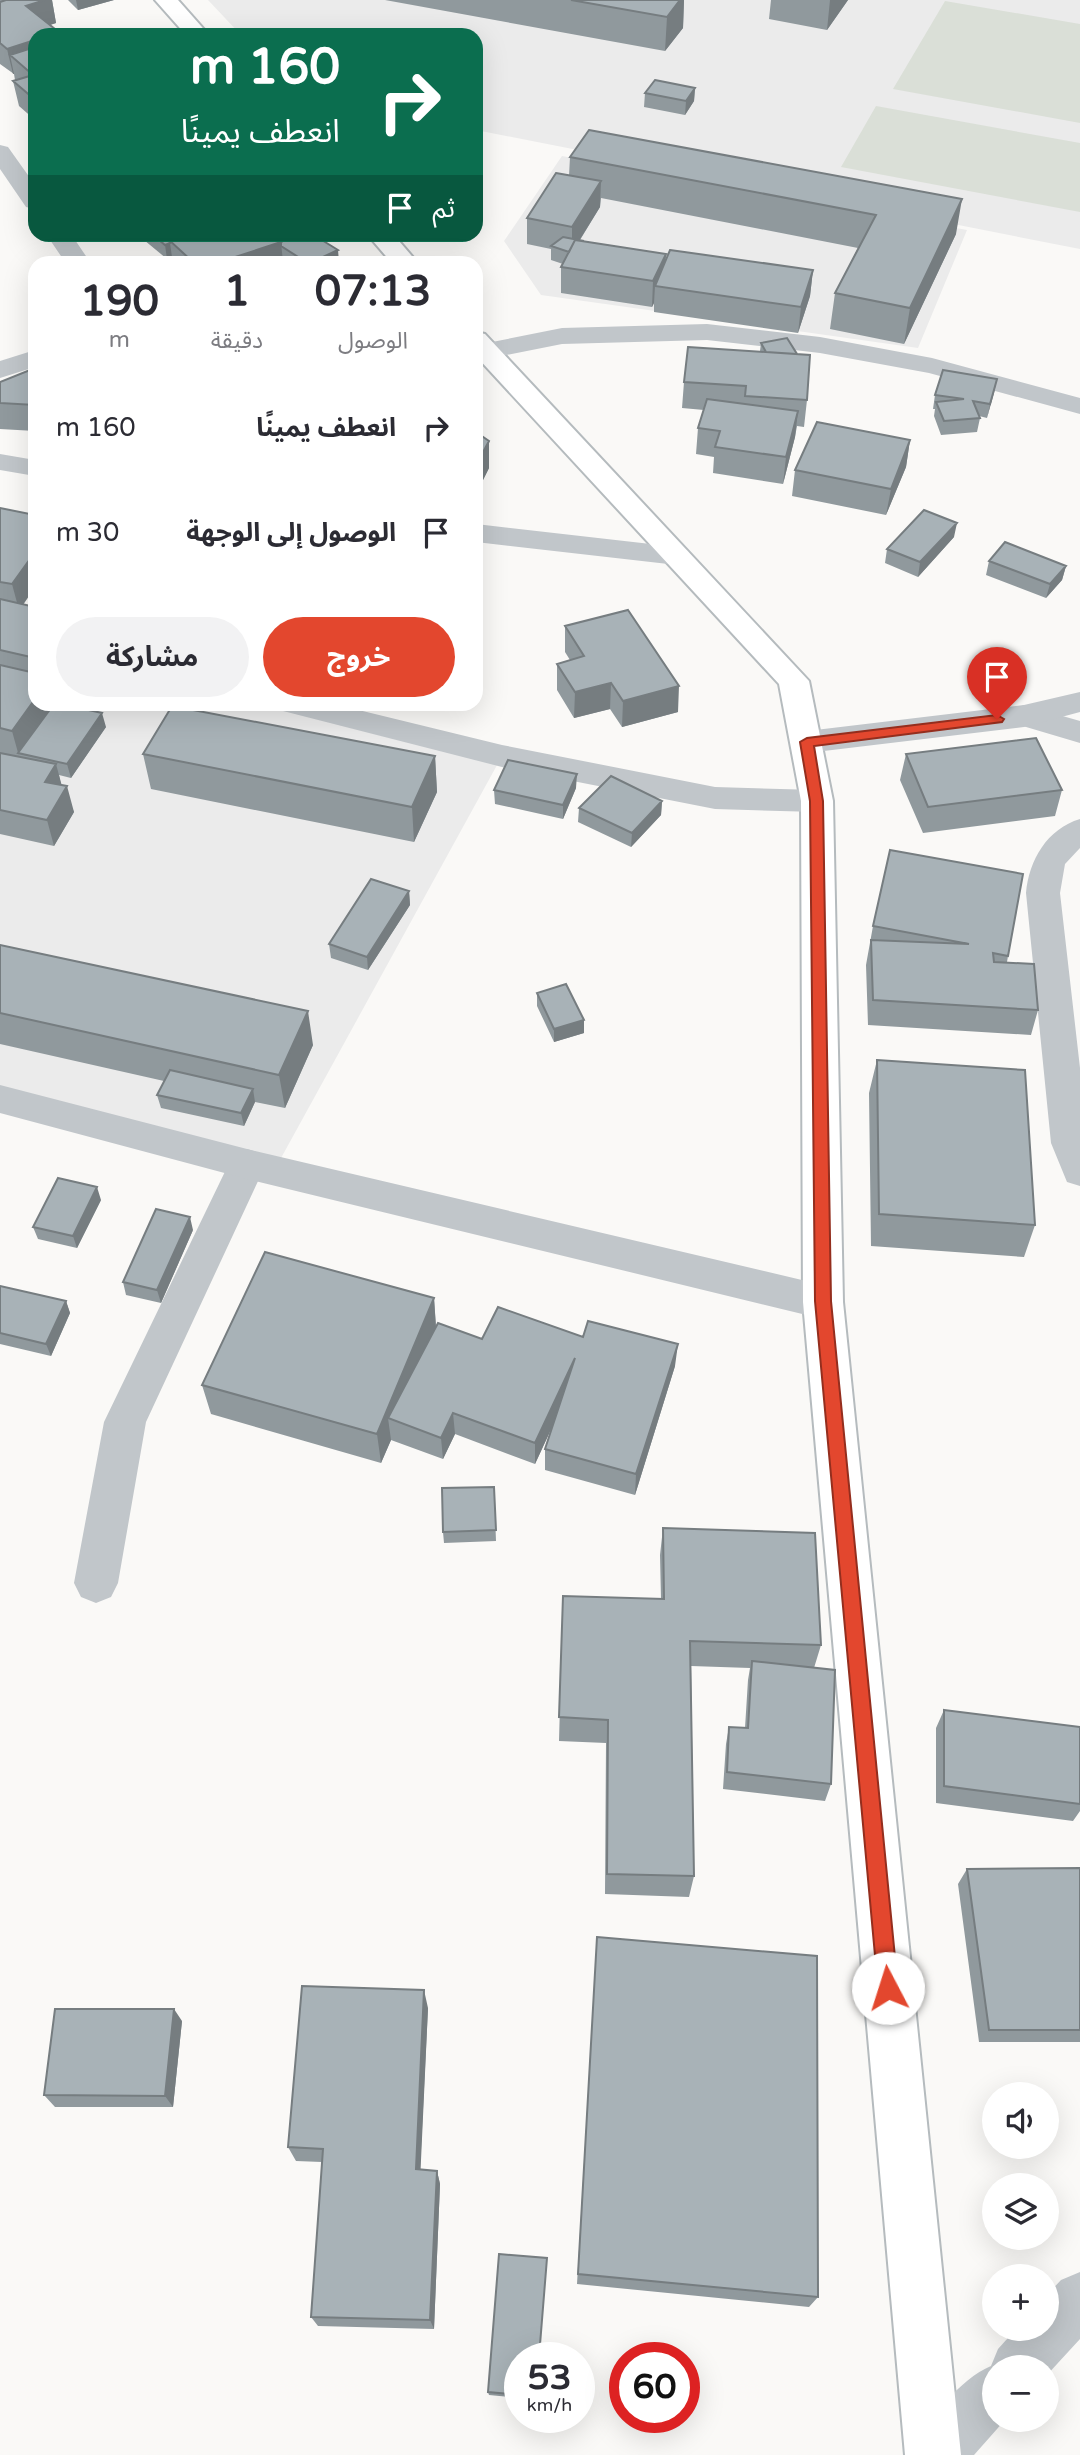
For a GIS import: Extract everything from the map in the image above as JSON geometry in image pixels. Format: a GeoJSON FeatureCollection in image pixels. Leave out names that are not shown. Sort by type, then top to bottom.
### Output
{"type":"FeatureCollection","features":[{"type":"Feature","properties":{"kind":"main road"},"geometry":{"type":"LineString","coordinates":[[166,0],[192,28]]}},
{"type":"Feature","properties":{"kind":"main road"},"geometry":{"type":"LineString","coordinates":[[386,242],[399,256]]}},
{"type":"Feature","properties":{"kind":"main road"},"geometry":{"type":"LineString","coordinates":[[483,348],[794,681],[817,801],[823,1301],[935,2455]]}},
{"type":"Feature","properties":{"kind":"street"},"geometry":{"type":"LineString","coordinates":[[0,152],[28,192]]}},
{"type":"Feature","properties":{"kind":"street"},"geometry":{"type":"LineString","coordinates":[[483,346],[562,335],[707,332],[820,345],[932,366],[1080,406]]}},
{"type":"Feature","properties":{"kind":"street"},"geometry":{"type":"LineString","coordinates":[[0,370],[28,360]]}},
{"type":"Feature","properties":{"kind":"street"},"geometry":{"type":"LineString","coordinates":[[0,463],[28,467]]}},
{"type":"Feature","properties":{"kind":"street"},"geometry":{"type":"LineString","coordinates":[[483,534],[677,556]]}},
{"type":"Feature","properties":{"kind":"street"},"geometry":{"type":"LineString","coordinates":[[807,742],[1024,716],[1080,702]]}},
{"type":"Feature","properties":{"kind":"street"},"geometry":{"type":"LineString","coordinates":[[322,711],[502,756],[715,798],[817,801]]}},
{"type":"Feature","properties":{"kind":"street"},"geometry":{"type":"LineString","coordinates":[[1024,716],[1080,732]]}},
{"type":"Feature","properties":{"kind":"street"},"geometry":{"type":"LineString","coordinates":[[1080,831],[1063,842],[1050,857],[1044,874],[1043,893],[1070,1143],[1080,1171]]}},
{"type":"Feature","properties":{"kind":"street"},"geometry":{"type":"LineString","coordinates":[[0,1099],[247,1164],[823,1301]]}},
{"type":"Feature","properties":{"kind":"street"},"geometry":{"type":"LineString","coordinates":[[96,1583],[125,1422],[247,1164]]}},
{"type":"Feature","properties":{"kind":"street"},"geometry":{"type":"LineString","coordinates":[[1029,2355],[1080,2299]]}},
{"type":"Feature","properties":{"kind":"street"},"geometry":{"type":"LineString","coordinates":[[935,2455],[982,2405]]}},
{"type":"Feature","properties":{"kind":"shaded area"},"geometry":{"type":"Polygon","coordinates":[[[208,0],[1080,0],[1080,249],[483,131],[483,28],[234,28],[208,0]]]}},
{"type":"Feature","properties":{"kind":"shaded area"},"geometry":{"type":"Polygon","coordinates":[[[945,1],[1080,24],[1080,123],[893,89],[945,1]]]}},
{"type":"Feature","properties":{"kind":"shaded area"},"geometry":{"type":"Polygon","coordinates":[[[876,106],[1080,143],[1080,212],[841,167],[876,106]]]}},
{"type":"Feature","properties":{"kind":"shaded area"},"geometry":{"type":"Polygon","coordinates":[[[562,156],[967,230],[918,348],[541,295],[504,241],[562,156]]]}},
{"type":"Feature","properties":{"kind":"shaded area"},"geometry":{"type":"Polygon","coordinates":[[[0,614],[28,686],[28,711],[322,711],[502,756],[275,1169],[0,1099],[0,614]]]}},
{"type":"Feature","properties":{"kind":"building"},"geometry":{"type":"Polygon","coordinates":[[[45,0],[26,6],[54,28],[28,28],[28,42],[7,49],[0,43],[0,2],[45,0]]]}},
{"type":"Feature","properties":{"kind":"building"},"geometry":{"type":"Polygon","coordinates":[[[571,0],[680,0],[667,17],[571,0]]]}},
{"type":"Feature","properties":{"kind":"building"},"geometry":{"type":"Polygon","coordinates":[[[28,49],[28,71],[10,55],[28,49]]]}},
{"type":"Feature","properties":{"kind":"building"},"geometry":{"type":"Polygon","coordinates":[[[28,76],[28,94],[13,81],[28,76]]]}},
{"type":"Feature","properties":{"kind":"building"},"geometry":{"type":"Polygon","coordinates":[[[655,80],[695,88],[686,101],[645,93],[655,80]]]}},
{"type":"Feature","properties":{"kind":"building"},"geometry":{"type":"Polygon","coordinates":[[[589,130],[962,199],[910,308],[835,293],[876,215],[570,157],[589,130]]]}},
{"type":"Feature","properties":{"kind":"building"},"geometry":{"type":"Polygon","coordinates":[[[556,173],[601,181],[572,227],[527,218],[556,173]]]}},
{"type":"Feature","properties":{"kind":"building"},"geometry":{"type":"Polygon","coordinates":[[[563,237],[584,241],[575,240],[569,252],[551,246],[563,237]]]}},
{"type":"Feature","properties":{"kind":"building"},"geometry":{"type":"Polygon","coordinates":[[[575,240],[666,254],[653,281],[561,267],[575,240]]]}},
{"type":"Feature","properties":{"kind":"building"},"geometry":{"type":"Polygon","coordinates":[[[171,242],[281,242],[238,256],[186,256],[171,242]]]}},
{"type":"Feature","properties":{"kind":"building"},"geometry":{"type":"Polygon","coordinates":[[[281,242],[325,242],[338,250],[325,256],[297,256],[281,246],[281,242]]]}},
{"type":"Feature","properties":{"kind":"building"},"geometry":{"type":"Polygon","coordinates":[[[670,250],[813,270],[801,307],[655,286],[670,250]]]}},
{"type":"Feature","properties":{"kind":"building"},"geometry":{"type":"Polygon","coordinates":[[[787,338],[797,354],[766,352],[761,343],[787,338]]]}},
{"type":"Feature","properties":{"kind":"building"},"geometry":{"type":"Polygon","coordinates":[[[688,347],[810,355],[807,400],[745,396],[746,386],[684,382],[688,347]]]}},
{"type":"Feature","properties":{"kind":"building"},"geometry":{"type":"Polygon","coordinates":[[[943,370],[997,379],[990,404],[973,401],[980,418],[944,421],[936,402],[964,399],[935,395],[943,370]]]}},
{"type":"Feature","properties":{"kind":"building"},"geometry":{"type":"Polygon","coordinates":[[[28,371],[28,405],[0,403],[0,382],[28,371]]]}},
{"type":"Feature","properties":{"kind":"building"},"geometry":{"type":"Polygon","coordinates":[[[707,399],[798,411],[786,457],[715,447],[720,431],[698,428],[707,399]]]}},
{"type":"Feature","properties":{"kind":"building"},"geometry":{"type":"Polygon","coordinates":[[[817,422],[910,440],[891,489],[795,470],[817,422]]]}},
{"type":"Feature","properties":{"kind":"building"},"geometry":{"type":"Polygon","coordinates":[[[483,437],[489,441],[483,452],[483,437]]]}},
{"type":"Feature","properties":{"kind":"building"},"geometry":{"type":"Polygon","coordinates":[[[0,508],[28,514],[28,562],[12,584],[0,582],[0,508]]]}},
{"type":"Feature","properties":{"kind":"building"},"geometry":{"type":"Polygon","coordinates":[[[924,510],[957,523],[920,562],[887,549],[924,510]]]}},
{"type":"Feature","properties":{"kind":"building"},"geometry":{"type":"Polygon","coordinates":[[[1005,542],[1066,566],[1050,584],[989,561],[1005,542]]]}},
{"type":"Feature","properties":{"kind":"building"},"geometry":{"type":"Polygon","coordinates":[[[0,599],[28,605],[28,656],[0,650],[0,599]]]}},
{"type":"Feature","properties":{"kind":"building"},"geometry":{"type":"Polygon","coordinates":[[[628,610],[679,686],[623,701],[611,683],[575,692],[557,664],[584,656],[565,626],[628,610]]]}},
{"type":"Feature","properties":{"kind":"building"},"geometry":{"type":"Polygon","coordinates":[[[0,665],[28,671],[28,709],[12,731],[0,728],[0,665]]]}},
{"type":"Feature","properties":{"kind":"building"},"geometry":{"type":"Polygon","coordinates":[[[49,711],[102,713],[67,764],[18,753],[49,711]]]}},
{"type":"Feature","properties":{"kind":"building"},"geometry":{"type":"Polygon","coordinates":[[[169,711],[198,711],[435,756],[412,807],[143,754],[169,711]]]}},
{"type":"Feature","properties":{"kind":"building"},"geometry":{"type":"Polygon","coordinates":[[[1036,738],[1062,790],[928,807],[906,754],[1036,738]]]}},
{"type":"Feature","properties":{"kind":"building"},"geometry":{"type":"Polygon","coordinates":[[[0,753],[56,764],[45,782],[67,786],[47,820],[0,810],[0,753]]]}},
{"type":"Feature","properties":{"kind":"building"},"geometry":{"type":"Polygon","coordinates":[[[508,760],[577,774],[563,805],[494,790],[508,760]]]}},
{"type":"Feature","properties":{"kind":"building"},"geometry":{"type":"Polygon","coordinates":[[[611,776],[662,801],[632,833],[579,808],[611,776]]]}},
{"type":"Feature","properties":{"kind":"building"},"geometry":{"type":"Polygon","coordinates":[[[890,850],[1023,874],[1008,956],[993,953],[994,962],[1034,964],[1038,1010],[873,1000],[871,940],[969,944],[873,926],[890,850]]]}},
{"type":"Feature","properties":{"kind":"building"},"geometry":{"type":"Polygon","coordinates":[[[371,879],[409,891],[367,957],[329,944],[371,879]]]}},
{"type":"Feature","properties":{"kind":"building"},"geometry":{"type":"Polygon","coordinates":[[[0,945],[308,1011],[279,1075],[0,1013],[0,945]]]}},
{"type":"Feature","properties":{"kind":"building"},"geometry":{"type":"Polygon","coordinates":[[[566,984],[584,1020],[554,1029],[537,993],[566,984]]]}},
{"type":"Feature","properties":{"kind":"building"},"geometry":{"type":"Polygon","coordinates":[[[877,1060],[1025,1070],[1035,1225],[879,1214],[877,1060]]]}},
{"type":"Feature","properties":{"kind":"building"},"geometry":{"type":"Polygon","coordinates":[[[170,1070],[253,1089],[241,1113],[157,1095],[170,1070]]]}},
{"type":"Feature","properties":{"kind":"building"},"geometry":{"type":"Polygon","coordinates":[[[58,1178],[97,1187],[73,1236],[33,1227],[58,1178]]]}},
{"type":"Feature","properties":{"kind":"building"},"geometry":{"type":"Polygon","coordinates":[[[156,1209],[190,1217],[157,1290],[123,1282],[156,1209]]]}},
{"type":"Feature","properties":{"kind":"building"},"geometry":{"type":"Polygon","coordinates":[[[265,1252],[434,1298],[377,1434],[202,1385],[265,1252]]]}},
{"type":"Feature","properties":{"kind":"building"},"geometry":{"type":"Polygon","coordinates":[[[0,1286],[66,1301],[46,1344],[0,1333],[0,1286]]]}},
{"type":"Feature","properties":{"kind":"building"},"geometry":{"type":"Polygon","coordinates":[[[498,1307],[583,1337],[588,1321],[678,1344],[636,1474],[545,1449],[575,1358],[535,1443],[453,1413],[441,1438],[388,1418],[438,1323],[482,1339],[498,1307]]]}},
{"type":"Feature","properties":{"kind":"building"},"geometry":{"type":"Polygon","coordinates":[[[494,1487],[496,1530],[443,1532],[442,1488],[494,1487]]]}},
{"type":"Feature","properties":{"kind":"building"},"geometry":{"type":"Polygon","coordinates":[[[663,1528],[815,1533],[821,1645],[690,1641],[694,1876],[607,1874],[608,1720],[559,1717],[563,1596],[664,1599],[663,1528]]]}},
{"type":"Feature","properties":{"kind":"building"},"geometry":{"type":"Polygon","coordinates":[[[752,1661],[835,1670],[831,1784],[727,1772],[729,1727],[748,1728],[752,1661]]]}},
{"type":"Feature","properties":{"kind":"building"},"geometry":{"type":"Polygon","coordinates":[[[944,1710],[1080,1727],[1080,1804],[944,1786],[944,1710]]]}},
{"type":"Feature","properties":{"kind":"building"},"geometry":{"type":"Polygon","coordinates":[[[1080,1868],[1080,2030],[989,2030],[967,1869],[1080,1868]]]}},
{"type":"Feature","properties":{"kind":"building"},"geometry":{"type":"Polygon","coordinates":[[[597,1937],[817,1956],[818,2297],[578,2274],[597,1937]]]}},
{"type":"Feature","properties":{"kind":"building"},"geometry":{"type":"Polygon","coordinates":[[[302,1986],[424,1990],[416,2169],[437,2171],[430,2320],[311,2317],[323,2149],[288,2147],[302,1986]]]}},
{"type":"Feature","properties":{"kind":"building"},"geometry":{"type":"Polygon","coordinates":[[[55,2009],[174,2009],[165,2096],[44,2095],[55,2009]]]}},
{"type":"Feature","properties":{"kind":"building"},"geometry":{"type":"Polygon","coordinates":[[[499,2254],[547,2258],[540,2342],[504,2342],[504,2394],[488,2392],[499,2254]]]}},
{"type":"Feature","properties":{"kind":"route"},"geometry":{"type":"LineString","coordinates":[[888,1988],[823,1301],[817,801],[807,742],[997,719]]}}]}
